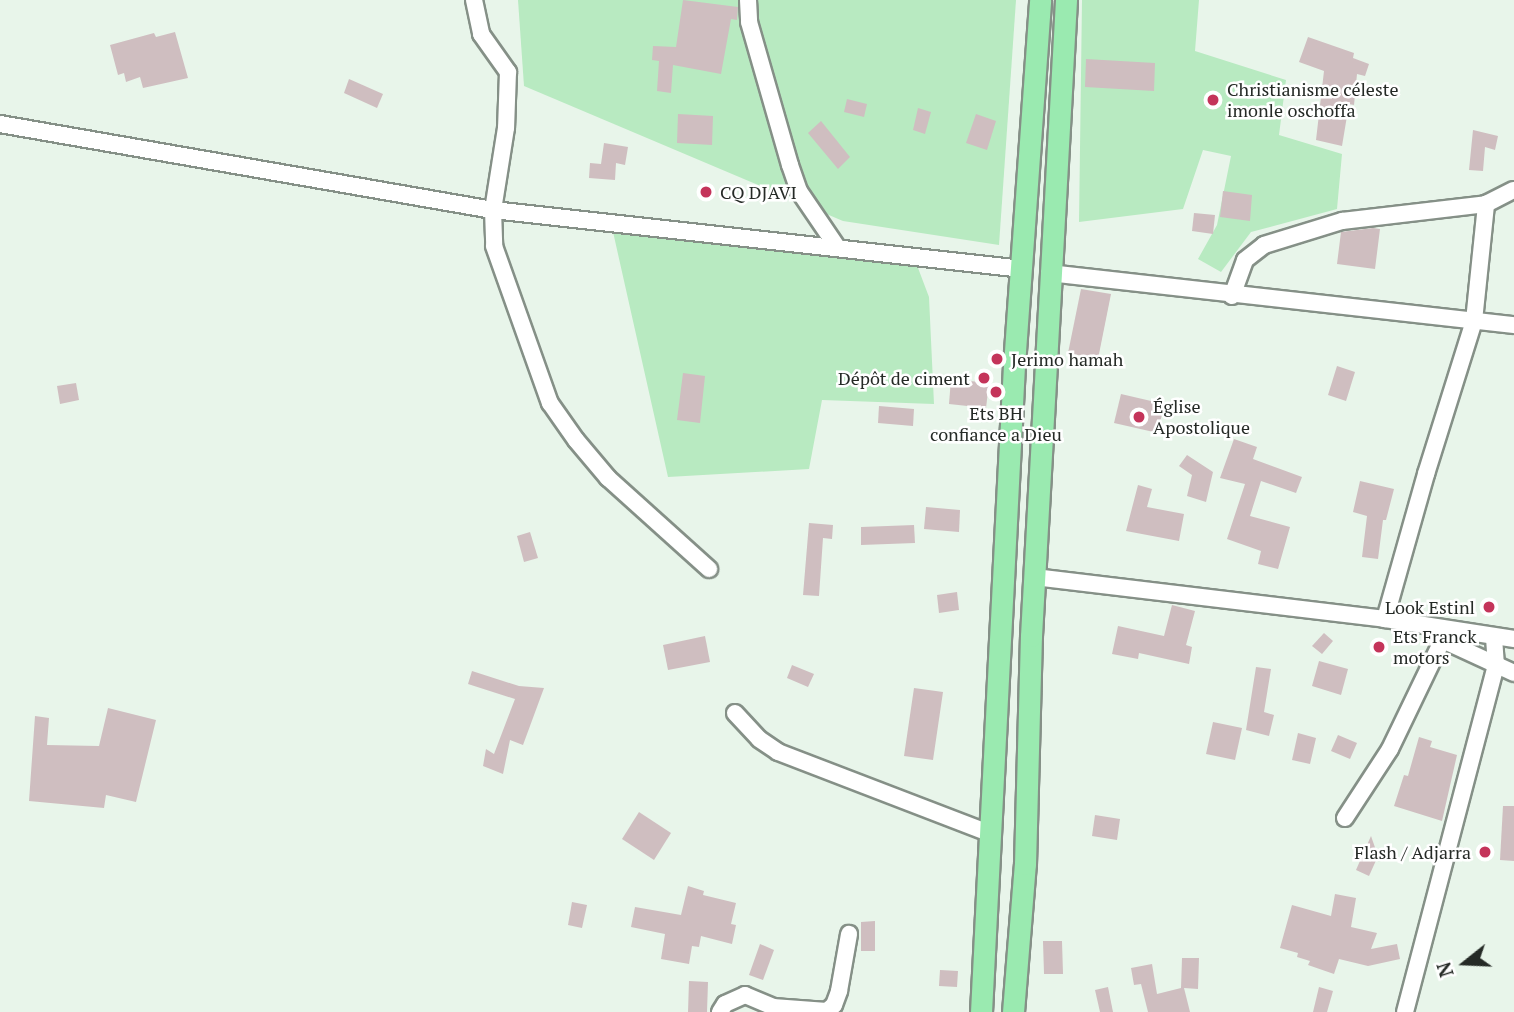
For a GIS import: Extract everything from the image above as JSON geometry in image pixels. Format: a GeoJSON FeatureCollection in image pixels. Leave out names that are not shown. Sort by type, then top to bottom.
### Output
{"type":"FeatureCollection","features":[{"type":"Feature","properties":{"kind":"main road"},"geometry":{"type":"LineString","coordinates":[[981,1012],[992,834],[1003,555],[1040,0]]}},
{"type":"Feature","properties":{"kind":"main road"},"geometry":{"type":"LineString","coordinates":[[1013,1012],[1025,864],[1034,577],[1066,0]]}},
{"type":"Feature","properties":{"kind":"street"},"geometry":{"type":"LineString","coordinates":[[474,0],[481,34],[508,72],[506,128],[493,210],[494,246],[550,403],[608,478],[709,569]]}},
{"type":"Feature","properties":{"kind":"street"},"geometry":{"type":"LineString","coordinates":[[748,0],[749,22],[799,191],[837,247]]}},
{"type":"Feature","properties":{"kind":"street"},"geometry":{"type":"LineString","coordinates":[[0,124],[493,210],[1023,269]]}},
{"type":"Feature","properties":{"kind":"street"},"geometry":{"type":"LineString","coordinates":[[1232,296],[1245,260],[1264,245],[1342,222],[1486,204],[1514,191]]}},
{"type":"Feature","properties":{"kind":"street"},"geometry":{"type":"LineString","coordinates":[[1385,618],[1426,474],[1475,321],[1486,204]]}},
{"type":"Feature","properties":{"kind":"street"},"geometry":{"type":"LineString","coordinates":[[1049,273],[1232,296],[1514,325]]}},
{"type":"Feature","properties":{"kind":"street"},"geometry":{"type":"LineString","coordinates":[[1034,577],[1385,618],[1423,627],[1514,639]]}},
{"type":"Feature","properties":{"kind":"street"},"geometry":{"type":"LineString","coordinates":[[1423,627],[1442,641],[1514,673]]}},
{"type":"Feature","properties":{"kind":"street"},"geometry":{"type":"LineString","coordinates":[[1405,1012],[1496,666],[1494,638]]}},
{"type":"Feature","properties":{"kind":"street"},"geometry":{"type":"LineString","coordinates":[[1345,818],[1395,739],[1442,641]]}},
{"type":"Feature","properties":{"kind":"street"},"geometry":{"type":"LineString","coordinates":[[735,713],[759,739],[778,752],[992,834]]}},
{"type":"Feature","properties":{"kind":"street"},"geometry":{"type":"LineString","coordinates":[[720,1012],[725,1004],[745,995],[773,1007],[827,1011],[834,1005],[839,991],[849,934]]}},
{"type":"Feature","properties":{"kind":"green space"},"geometry":{"type":"Polygon","coordinates":[[[518,0],[1016,0],[999,245],[843,221],[524,86],[518,0]]]}},
{"type":"Feature","properties":{"kind":"green space"},"geometry":{"type":"Polygon","coordinates":[[[1082,0],[1199,0],[1195,51],[1286,80],[1279,135],[1342,154],[1337,209],[1251,232],[1221,272],[1198,259],[1217,225],[1231,156],[1203,150],[1183,209],[1079,222],[1082,0]]]}},
{"type":"Feature","properties":{"kind":"green space"},"geometry":{"type":"Polygon","coordinates":[[[609,214],[912,252],[929,297],[934,404],[822,400],[809,469],[668,477],[609,214]]]}},
{"type":"Feature","properties":{"kind":"building"},"geometry":{"type":"Polygon","coordinates":[[[683,0],[738,7],[737,20],[731,19],[721,74],[673,65],[671,93],[657,91],[659,61],[652,60],[653,46],[676,47],[683,0]]]}},
{"type":"Feature","properties":{"kind":"building"},"geometry":{"type":"Polygon","coordinates":[[[175,32],[188,78],[143,88],[140,77],[126,82],[124,73],[118,75],[110,45],[154,33],[156,37],[175,32]]]}},
{"type":"Feature","properties":{"kind":"building"},"geometry":{"type":"Polygon","coordinates":[[[1308,37],[1354,53],[1353,58],[1369,64],[1365,76],[1357,74],[1354,105],[1349,104],[1342,146],[1316,140],[1324,71],[1299,62],[1308,37]]]}},
{"type":"Feature","properties":{"kind":"building"},"geometry":{"type":"Polygon","coordinates":[[[1086,59],[1155,63],[1154,91],[1085,87],[1086,59]]]}},
{"type":"Feature","properties":{"kind":"building"},"geometry":{"type":"Polygon","coordinates":[[[349,79],[383,94],[377,108],[344,93],[349,79]]]}},
{"type":"Feature","properties":{"kind":"building"},"geometry":{"type":"Polygon","coordinates":[[[847,99],[867,104],[864,117],[844,112],[847,99]]]}},
{"type":"Feature","properties":{"kind":"building"},"geometry":{"type":"Polygon","coordinates":[[[918,108],[931,112],[925,134],[913,130],[918,108]]]}},
{"type":"Feature","properties":{"kind":"building"},"geometry":{"type":"Polygon","coordinates":[[[678,114],[713,116],[712,145],[677,143],[678,114]]]}},
{"type":"Feature","properties":{"kind":"building"},"geometry":{"type":"Polygon","coordinates":[[[976,114],[996,121],[987,150],[966,143],[976,114]]]}},
{"type":"Feature","properties":{"kind":"building"},"geometry":{"type":"Polygon","coordinates":[[[821,121],[850,157],[838,169],[808,133],[821,121]]]}},
{"type":"Feature","properties":{"kind":"building"},"geometry":{"type":"Polygon","coordinates":[[[1473,130],[1498,136],[1495,150],[1485,147],[1483,171],[1469,170],[1473,130]]]}},
{"type":"Feature","properties":{"kind":"building"},"geometry":{"type":"Polygon","coordinates":[[[604,143],[628,147],[625,165],[616,163],[615,180],[589,178],[590,163],[601,164],[604,143]]]}},
{"type":"Feature","properties":{"kind":"building"},"geometry":{"type":"Polygon","coordinates":[[[1223,191],[1252,195],[1250,221],[1220,217],[1223,191]]]}},
{"type":"Feature","properties":{"kind":"building"},"geometry":{"type":"Polygon","coordinates":[[[1194,213],[1215,215],[1213,234],[1192,231],[1194,213]]]}},
{"type":"Feature","properties":{"kind":"building"},"geometry":{"type":"Polygon","coordinates":[[[1380,229],[1375,269],[1337,264],[1341,232],[1380,229]]]}},
{"type":"Feature","properties":{"kind":"building"},"geometry":{"type":"Polygon","coordinates":[[[1081,289],[1111,294],[1098,359],[1068,353],[1081,289]]]}},
{"type":"Feature","properties":{"kind":"building"},"geometry":{"type":"Polygon","coordinates":[[[1337,366],[1355,372],[1346,401],[1328,395],[1337,366]]]}},
{"type":"Feature","properties":{"kind":"building"},"geometry":{"type":"Polygon","coordinates":[[[683,373],[705,376],[700,423],[677,420],[683,373]]]}},
{"type":"Feature","properties":{"kind":"building"},"geometry":{"type":"Polygon","coordinates":[[[951,379],[989,383],[986,408],[949,404],[951,379]]]}},
{"type":"Feature","properties":{"kind":"building"},"geometry":{"type":"Polygon","coordinates":[[[76,383],[79,400],[60,404],[57,386],[76,383]]]}},
{"type":"Feature","properties":{"kind":"building"},"geometry":{"type":"Polygon","coordinates":[[[1121,394],[1164,404],[1158,433],[1114,423],[1121,394]]]}},
{"type":"Feature","properties":{"kind":"building"},"geometry":{"type":"Polygon","coordinates":[[[879,406],[914,409],[913,426],[878,423],[879,406]]]}},
{"type":"Feature","properties":{"kind":"building"},"geometry":{"type":"Polygon","coordinates":[[[1234,439],[1257,447],[1253,459],[1302,477],[1296,493],[1261,481],[1250,516],[1290,527],[1278,569],[1258,564],[1261,551],[1227,539],[1245,484],[1220,478],[1234,439]]]}},
{"type":"Feature","properties":{"kind":"building"},"geometry":{"type":"Polygon","coordinates":[[[1187,455],[1213,472],[1206,502],[1187,496],[1192,475],[1179,466],[1187,455]]]}},
{"type":"Feature","properties":{"kind":"building"},"geometry":{"type":"Polygon","coordinates":[[[1360,481],[1394,489],[1386,520],[1383,520],[1378,559],[1362,557],[1367,516],[1353,512],[1360,481]]]}},
{"type":"Feature","properties":{"kind":"building"},"geometry":{"type":"Polygon","coordinates":[[[1138,485],[1152,489],[1147,507],[1184,514],[1179,541],[1126,531],[1138,485]]]}},
{"type":"Feature","properties":{"kind":"building"},"geometry":{"type":"Polygon","coordinates":[[[926,507],[960,510],[959,532],[924,529],[926,507]]]}},
{"type":"Feature","properties":{"kind":"building"},"geometry":{"type":"Polygon","coordinates":[[[809,523],[833,525],[832,539],[823,538],[819,596],[803,595],[809,523]]]}},
{"type":"Feature","properties":{"kind":"building"},"geometry":{"type":"Polygon","coordinates":[[[914,525],[915,543],[861,545],[861,527],[914,525]]]}},
{"type":"Feature","properties":{"kind":"building"},"geometry":{"type":"Polygon","coordinates":[[[530,532],[538,558],[524,562],[517,536],[530,532]]]}},
{"type":"Feature","properties":{"kind":"building"},"geometry":{"type":"Polygon","coordinates":[[[957,592],[959,610],[939,613],[937,595],[957,592]]]}},
{"type":"Feature","properties":{"kind":"building"},"geometry":{"type":"Polygon","coordinates":[[[1172,605],[1195,611],[1186,645],[1192,647],[1189,664],[1139,653],[1138,659],[1112,654],[1118,626],[1164,636],[1172,605]]]}},
{"type":"Feature","properties":{"kind":"building"},"geometry":{"type":"Polygon","coordinates":[[[1324,633],[1333,641],[1322,654],[1312,646],[1324,633]]]}},
{"type":"Feature","properties":{"kind":"building"},"geometry":{"type":"Polygon","coordinates":[[[705,636],[710,662],[668,670],[663,645],[705,636]]]}},
{"type":"Feature","properties":{"kind":"building"},"geometry":{"type":"Polygon","coordinates":[[[1319,661],[1348,669],[1341,695],[1312,686],[1319,661]]]}},
{"type":"Feature","properties":{"kind":"building"},"geometry":{"type":"Polygon","coordinates":[[[792,665],[814,674],[808,687],[787,678],[792,665]]]}},
{"type":"Feature","properties":{"kind":"building"},"geometry":{"type":"Polygon","coordinates":[[[1256,667],[1271,669],[1264,712],[1274,715],[1269,736],[1246,730],[1256,667]]]}},
{"type":"Feature","properties":{"kind":"building"},"geometry":{"type":"Polygon","coordinates":[[[472,671],[519,686],[544,688],[523,745],[510,740],[503,774],[483,766],[486,749],[494,754],[515,699],[468,684],[472,671]]]}},
{"type":"Feature","properties":{"kind":"building"},"geometry":{"type":"Polygon","coordinates":[[[914,688],[943,692],[933,760],[904,756],[914,688]]]}},
{"type":"Feature","properties":{"kind":"building"},"geometry":{"type":"Polygon","coordinates":[[[108,708],[156,720],[136,802],[106,795],[104,808],[29,801],[35,716],[49,718],[47,745],[99,746],[108,708]]]}},
{"type":"Feature","properties":{"kind":"building"},"geometry":{"type":"Polygon","coordinates":[[[1213,722],[1242,728],[1235,760],[1206,754],[1213,722]]]}},
{"type":"Feature","properties":{"kind":"building"},"geometry":{"type":"Polygon","coordinates":[[[1298,733],[1316,738],[1310,764],[1292,760],[1298,733]]]}},
{"type":"Feature","properties":{"kind":"building"},"geometry":{"type":"Polygon","coordinates":[[[1338,735],[1357,743],[1350,759],[1331,751],[1338,735]]]}},
{"type":"Feature","properties":{"kind":"building"},"geometry":{"type":"Polygon","coordinates":[[[1419,737],[1432,741],[1430,747],[1457,755],[1442,821],[1394,806],[1404,775],[1408,776],[1419,737]]]}},
{"type":"Feature","properties":{"kind":"building"},"geometry":{"type":"Polygon","coordinates":[[[1503,806],[1514,806],[1514,861],[1500,860],[1503,806]]]}},
{"type":"Feature","properties":{"kind":"building"},"geometry":{"type":"Polygon","coordinates":[[[639,812],[671,833],[654,860],[622,839],[639,812]]]}},
{"type":"Feature","properties":{"kind":"building"},"geometry":{"type":"Polygon","coordinates":[[[1095,815],[1120,819],[1117,840],[1092,836],[1095,815]]]}},
{"type":"Feature","properties":{"kind":"building"},"geometry":{"type":"Polygon","coordinates":[[[1371,836],[1378,856],[1369,876],[1356,870],[1371,836]]]}},
{"type":"Feature","properties":{"kind":"building"},"geometry":{"type":"Polygon","coordinates":[[[688,886],[704,891],[703,895],[736,903],[731,924],[736,925],[732,944],[701,936],[699,947],[692,946],[689,964],[661,959],[665,934],[631,927],[635,907],[681,915],[688,886]]]}},
{"type":"Feature","properties":{"kind":"building"},"geometry":{"type":"Polygon","coordinates":[[[1335,894],[1356,898],[1351,927],[1377,933],[1371,949],[1397,944],[1400,959],[1368,966],[1339,959],[1334,974],[1308,965],[1310,961],[1297,957],[1298,953],[1280,948],[1292,905],[1331,916],[1335,894]]]}},
{"type":"Feature","properties":{"kind":"building"},"geometry":{"type":"Polygon","coordinates":[[[572,902],[587,905],[582,928],[568,925],[572,902]]]}},
{"type":"Feature","properties":{"kind":"building"},"geometry":{"type":"Polygon","coordinates":[[[875,921],[875,951],[861,951],[861,922],[875,921]]]}},
{"type":"Feature","properties":{"kind":"building"},"geometry":{"type":"Polygon","coordinates":[[[1043,941],[1062,941],[1063,974],[1044,974],[1043,941]]]}},
{"type":"Feature","properties":{"kind":"building"},"geometry":{"type":"Polygon","coordinates":[[[760,944],[774,950],[763,980],[749,975],[760,944]]]}},
{"type":"Feature","properties":{"kind":"building"},"geometry":{"type":"Polygon","coordinates":[[[1182,958],[1199,958],[1198,989],[1184,988],[1190,1012],[1148,1012],[1141,984],[1134,985],[1131,968],[1152,964],[1157,994],[1181,988],[1182,958]]]}},
{"type":"Feature","properties":{"kind":"building"},"geometry":{"type":"Polygon","coordinates":[[[940,970],[958,971],[957,987],[939,986],[940,970]]]}},
{"type":"Feature","properties":{"kind":"building"},"geometry":{"type":"Polygon","coordinates":[[[689,981],[708,982],[707,1012],[688,1012],[689,981]]]}},
{"type":"Feature","properties":{"kind":"building"},"geometry":{"type":"Polygon","coordinates":[[[1108,987],[1113,1012],[1100,1012],[1095,990],[1108,987]]]}},
{"type":"Feature","properties":{"kind":"building"},"geometry":{"type":"Polygon","coordinates":[[[1319,987],[1333,991],[1327,1012],[1313,1012],[1319,987]]]}},
{"type":"Feature","properties":{"kind":"place","name":"Christianisme céleste imonle oschoffa"},"geometry":{"type":"Point","coordinates":[1213,100]}},
{"type":"Feature","properties":{"kind":"place","name":"CQ DJAVI"},"geometry":{"type":"Point","coordinates":[706,192]}},
{"type":"Feature","properties":{"kind":"place","name":"Jerimo hamah"},"geometry":{"type":"Point","coordinates":[997,359]}},
{"type":"Feature","properties":{"kind":"place","name":"Dépôt de ciment"},"geometry":{"type":"Point","coordinates":[984,378]}},
{"type":"Feature","properties":{"kind":"place","name":"Ets BH confiance a Dieu"},"geometry":{"type":"Point","coordinates":[996,392]}},
{"type":"Feature","properties":{"kind":"place","name":"Église Apostolique"},"geometry":{"type":"Point","coordinates":[1139,417]}},
{"type":"Feature","properties":{"kind":"place","name":"Look Estinl"},"geometry":{"type":"Point","coordinates":[1489,607]}},
{"type":"Feature","properties":{"kind":"place","name":"Ets Franck motors"},"geometry":{"type":"Point","coordinates":[1379,647]}},
{"type":"Feature","properties":{"kind":"place","name":"Flash / Adjarra"},"geometry":{"type":"Point","coordinates":[1485,852]}}]}
